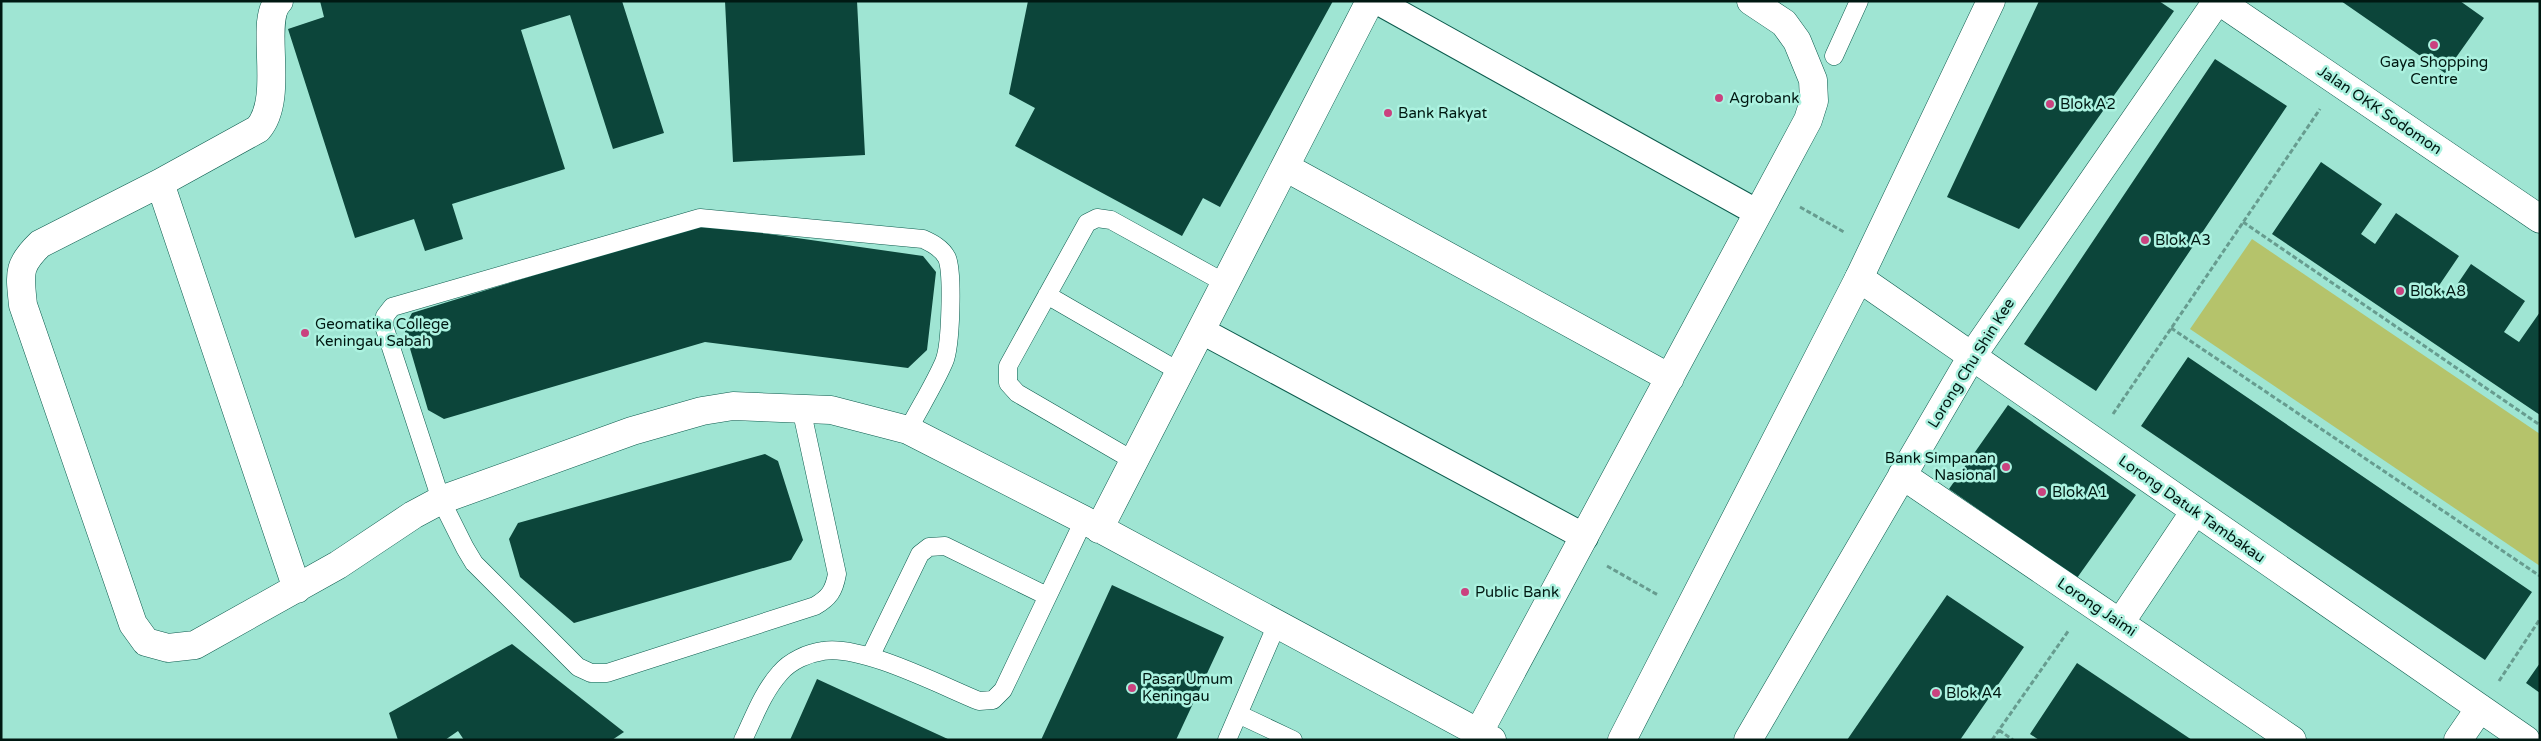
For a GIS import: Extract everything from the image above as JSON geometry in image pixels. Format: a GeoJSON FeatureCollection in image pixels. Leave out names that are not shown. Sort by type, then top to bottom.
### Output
{"type":"FeatureCollection","features":[{"type":"Feature","properties":{"kind":"street"},"geometry":{"type":"LineString","coordinates":[[279,1],[271,15],[273,59],[270,109],[267,120],[258,130],[160,184],[40,244],[26,258],[20,276],[22,305],[133,624],[146,642],[168,648],[195,645],[338,565],[414,515],[442,500],[632,431],[702,411],[733,406],[830,410],[908,430],[1091,524],[1485,736],[1582,543],[1808,120],[1814,101],[1813,80],[1797,41],[1784,23],[1751,1]]}},
{"type":"Feature","properties":{"kind":"street"},"geometry":{"type":"LineString","coordinates":[[1091,524],[1134,461],[1370,1]]}},
{"type":"Feature","properties":{"kind":"street"},"geometry":{"type":"LineString","coordinates":[[1376,1],[1764,202]]}},
{"type":"Feature","properties":{"kind":"street"},"geometry":{"type":"LineString","coordinates":[[1622,740],[1859,278],[1991,1]]}},
{"type":"Feature","properties":{"kind":"street","name":"Jalan OKK Sodomon"},"geometry":{"type":"LineString","coordinates":[[2218,1],[2540,219]]}},
{"type":"Feature","properties":{"kind":"street","name":"Lorong Chu Shin Kee"},"geometry":{"type":"LineString","coordinates":[[1748,740],[1972,356],[2218,1]]}},
{"type":"Feature","properties":{"kind":"street"},"geometry":{"type":"LineString","coordinates":[[1285,167],[1670,378]]}},
{"type":"Feature","properties":{"kind":"street"},"geometry":{"type":"LineString","coordinates":[[160,184],[297,589]]}},
{"type":"Feature","properties":{"kind":"street","name":"Lorong Datuk Tambakau"},"geometry":{"type":"LineString","coordinates":[[1859,278],[2526,740]]}},
{"type":"Feature","properties":{"kind":"street"},"geometry":{"type":"LineString","coordinates":[[1202,331],[1582,543]]}},
{"type":"Feature","properties":{"kind":"street","name":"Lorong Jaimi"},"geometry":{"type":"LineString","coordinates":[[1902,475],[2292,740]]}},
{"type":"Feature","properties":{"kind":"street"},"geometry":{"type":"LineString","coordinates":[[2120,622],[2195,511]]}},
{"type":"Feature","properties":{"kind":"street"},"geometry":{"type":"LineString","coordinates":[[2458,740],[2480,708]]}},
{"type":"Feature","properties":{"kind":"lane"},"geometry":{"type":"LineString","coordinates":[[1834,56],[1859,1]]}},
{"type":"Feature","properties":{"kind":"lane"},"geometry":{"type":"LineString","coordinates":[[801,408],[837,574],[835,587],[828,598],[815,606],[607,674],[591,674],[578,667],[474,563],[464,548],[442,500],[384,326],[386,316],[392,307],[700,218],[923,239],[934,244],[946,257],[950,273],[949,346],[945,360],[908,430]]}},
{"type":"Feature","properties":{"kind":"lane"},"geometry":{"type":"LineString","coordinates":[[1134,461],[1017,393],[1008,383],[1008,366],[1087,223],[1097,218],[1111,220],[1225,283]]}},
{"type":"Feature","properties":{"kind":"lane"},"geometry":{"type":"LineString","coordinates":[[1047,295],[1180,372]]}},
{"type":"Feature","properties":{"kind":"lane"},"geometry":{"type":"LineString","coordinates":[[743,740],[768,688],[781,672],[796,660],[824,650],[844,651],[870,657],[979,701],[993,700],[1003,690],[1046,596],[1091,524]]}},
{"type":"Feature","properties":{"kind":"lane"},"geometry":{"type":"LineString","coordinates":[[870,657],[920,554],[929,547],[945,546],[1046,596]]}},
{"type":"Feature","properties":{"kind":"lane"},"geometry":{"type":"LineString","coordinates":[[1227,740],[1278,624]]}},
{"type":"Feature","properties":{"kind":"lane"},"geometry":{"type":"LineString","coordinates":[[1238,714],[1293,740]]}},
{"type":"Feature","properties":{"kind":"path"},"geometry":{"type":"LineString","coordinates":[[2094,441],[2338,82]]}},
{"type":"Feature","properties":{"kind":"path"},"geometry":{"type":"LineString","coordinates":[[1764,202],[1873,249]]}},
{"type":"Feature","properties":{"kind":"path"},"geometry":{"type":"LineString","coordinates":[[2243,222],[2540,425]]}},
{"type":"Feature","properties":{"kind":"path"},"geometry":{"type":"LineString","coordinates":[[2171,328],[2540,576]]}},
{"type":"Feature","properties":{"kind":"path"},"geometry":{"type":"LineString","coordinates":[[1582,543],[1688,612]]}},
{"type":"Feature","properties":{"kind":"path"},"geometry":{"type":"LineString","coordinates":[[1992,740],[2089,602]]}},
{"type":"Feature","properties":{"kind":"path"},"geometry":{"type":"LineString","coordinates":[[2480,708],[2540,619]]}},
{"type":"Feature","properties":{"kind":"path"},"geometry":{"type":"LineString","coordinates":[[1999,730],[2013,740]]}},
{"type":"Feature","properties":{"kind":"green space"},"geometry":{"type":"Polygon","coordinates":[[[2252,239],[2540,434],[2540,566],[2190,329],[2252,239]]]}},
{"type":"Feature","properties":{"kind":"building"},"geometry":{"type":"Polygon","coordinates":[[[320,1],[622,1],[664,133],[613,149],[570,15],[521,30],[565,169],[452,204],[463,239],[425,251],[414,219],[355,238],[288,29],[324,17],[320,1]]]}},
{"type":"Feature","properties":{"kind":"building"},"geometry":{"type":"Polygon","coordinates":[[[725,1],[857,1],[865,155],[733,162],[725,1]]]}},
{"type":"Feature","properties":{"kind":"building"},"geometry":{"type":"Polygon","coordinates":[[[1028,1],[1333,1],[1220,207],[1203,198],[1182,236],[1015,146],[1035,108],[1009,94],[1028,1]]]}},
{"type":"Feature","properties":{"kind":"building","name":"Blok A2"},"geometry":{"type":"Polygon","coordinates":[[[2039,1],[2159,1],[2174,11],[2019,229],[1947,197],[2039,1]]]}},
{"type":"Feature","properties":{"kind":"building","name":"Gaya Shopping Centre"},"geometry":{"type":"Polygon","coordinates":[[[2341,1],[2460,1],[2484,18],[2445,73],[2341,1]]]}},
{"type":"Feature","properties":{"kind":"building","name":"Blok A3"},"geometry":{"type":"Polygon","coordinates":[[[2215,59],[2287,106],[2096,391],[2024,344],[2215,59]]]}},
{"type":"Feature","properties":{"kind":"building","name":"Blok A8"},"geometry":{"type":"Polygon","coordinates":[[[2321,162],[2382,204],[2361,234],[2375,244],[2396,213],[2459,256],[2438,287],[2450,295],[2471,264],[2525,301],[2504,332],[2519,342],[2540,312],[2540,415],[2272,234],[2321,162]]]}},
{"type":"Feature","properties":{"kind":"building"},"geometry":{"type":"Polygon","coordinates":[[[700,224],[923,256],[936,272],[927,350],[908,368],[705,342],[444,419],[428,410],[404,328],[412,313],[700,224]]]}},
{"type":"Feature","properties":{"kind":"building"},"geometry":{"type":"Polygon","coordinates":[[[2188,357],[2532,592],[2485,660],[2141,426],[2188,357]]]}},
{"type":"Feature","properties":{"kind":"building","name":"Blok A1"},"geometry":{"type":"Polygon","coordinates":[[[2008,405],[2136,495],[2077,578],[1949,489],[2008,405]]]}},
{"type":"Feature","properties":{"kind":"building"},"geometry":{"type":"Polygon","coordinates":[[[765,454],[778,461],[803,540],[791,560],[574,623],[520,577],[509,539],[518,523],[765,454]]]}},
{"type":"Feature","properties":{"kind":"building","name":"Pasar Umum Keningau"},"geometry":{"type":"Polygon","coordinates":[[[1112,585],[1224,637],[1176,740],[1041,740],[1112,585]]]}},
{"type":"Feature","properties":{"kind":"building","name":"Blok A4"},"geometry":{"type":"Polygon","coordinates":[[[1947,595],[2024,647],[1960,740],[1847,740],[1947,595]]]}},
{"type":"Feature","properties":{"kind":"building"},"geometry":{"type":"Polygon","coordinates":[[[512,644],[624,732],[612,740],[464,740],[458,731],[445,740],[398,740],[389,713],[512,644]]]}},
{"type":"Feature","properties":{"kind":"building"},"geometry":{"type":"Polygon","coordinates":[[[2077,663],[2192,740],[2039,740],[2030,734],[2077,663]]]}},
{"type":"Feature","properties":{"kind":"building"},"geometry":{"type":"Polygon","coordinates":[[[2540,663],[2540,693],[2526,683],[2540,663]]]}},
{"type":"Feature","properties":{"kind":"building"},"geometry":{"type":"Polygon","coordinates":[[[817,679],[950,740],[790,740],[817,679]]]}},
{"type":"Feature","properties":{"kind":"place","name":"Gaya Shopping Centre"},"geometry":{"type":"Point","coordinates":[2434,45]}},
{"type":"Feature","properties":{"kind":"place","name":"Agrobank"},"geometry":{"type":"Point","coordinates":[1719,98]}},
{"type":"Feature","properties":{"kind":"place","name":"Blok A2"},"geometry":{"type":"Point","coordinates":[2050,104]}},
{"type":"Feature","properties":{"kind":"place","name":"Bank Rakyat"},"geometry":{"type":"Point","coordinates":[1388,113]}},
{"type":"Feature","properties":{"kind":"place","name":"Blok A3"},"geometry":{"type":"Point","coordinates":[2145,240]}},
{"type":"Feature","properties":{"kind":"place","name":"Blok A8"},"geometry":{"type":"Point","coordinates":[2400,291]}},
{"type":"Feature","properties":{"kind":"place","name":"Geomatika College Keningau Sabah"},"geometry":{"type":"Point","coordinates":[305,333]}},
{"type":"Feature","properties":{"kind":"place","name":"Bank Simpanan Nasional"},"geometry":{"type":"Point","coordinates":[2006,467]}},
{"type":"Feature","properties":{"kind":"place","name":"Blok A1"},"geometry":{"type":"Point","coordinates":[2042,492]}},
{"type":"Feature","properties":{"kind":"place","name":"Public Bank"},"geometry":{"type":"Point","coordinates":[1465,592]}},
{"type":"Feature","properties":{"kind":"place","name":"Pasar Umum Keningau"},"geometry":{"type":"Point","coordinates":[1132,688]}},
{"type":"Feature","properties":{"kind":"place","name":"Blok A4"},"geometry":{"type":"Point","coordinates":[1936,693]}}]}
